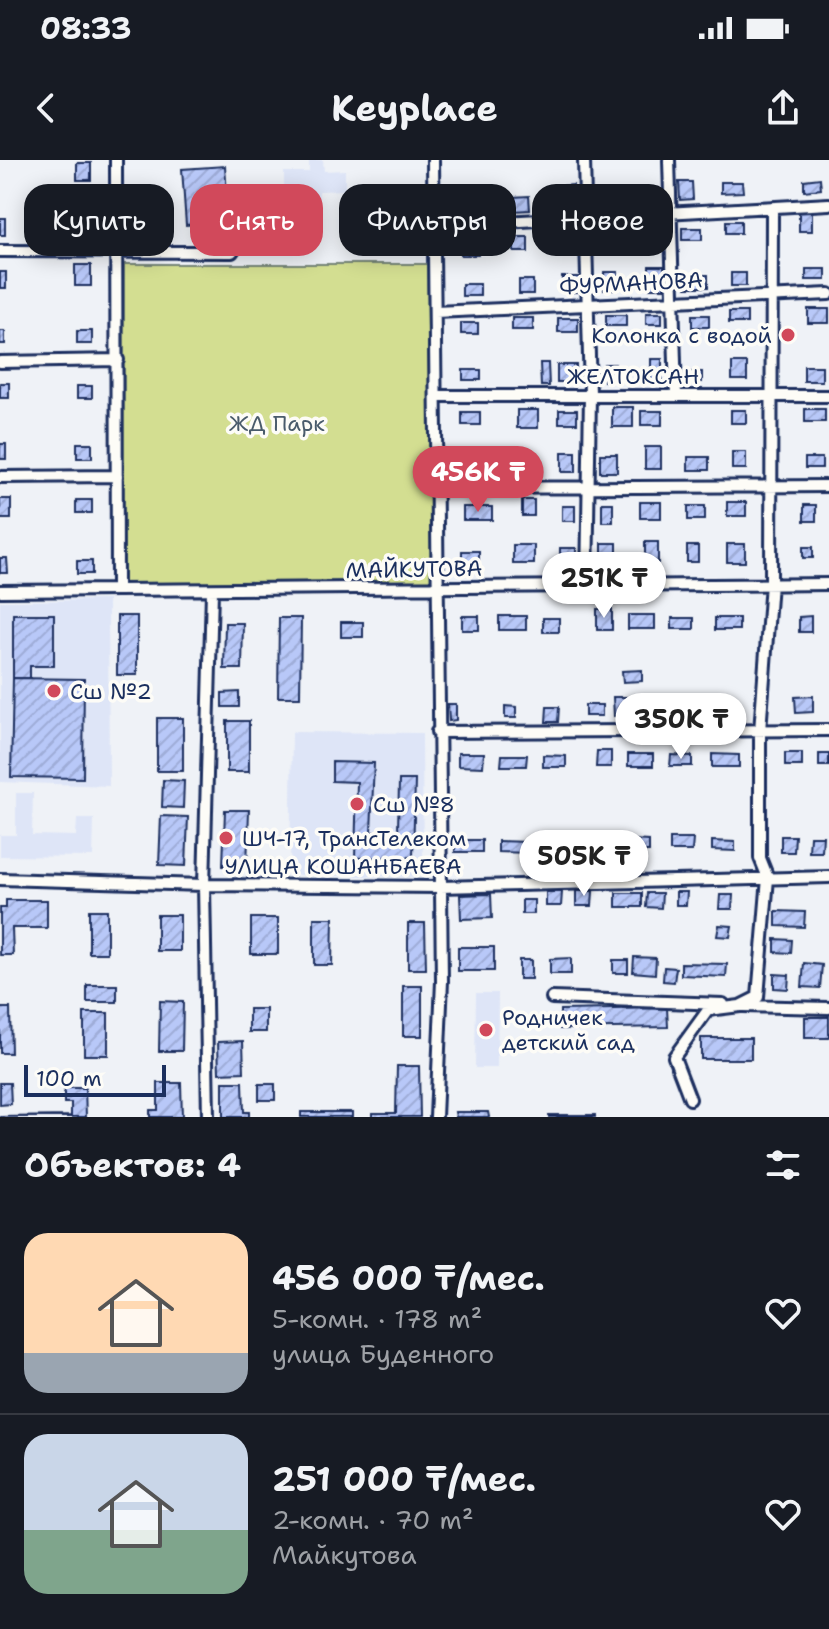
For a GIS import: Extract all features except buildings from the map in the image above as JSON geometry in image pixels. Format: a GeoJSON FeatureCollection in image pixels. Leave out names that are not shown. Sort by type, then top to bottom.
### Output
{"type":"FeatureCollection","features":[{"type":"Feature","properties":{"kind":"street"},"geometry":{"type":"LineString","coordinates":[[116,160],[116,184]]}},
{"type":"Feature","properties":{"kind":"street"},"geometry":{"type":"LineString","coordinates":[[433,160],[433,184]]}},
{"type":"Feature","properties":{"kind":"street"},"geometry":{"type":"LineString","coordinates":[[584,160],[584,184]]}},
{"type":"Feature","properties":{"kind":"street"},"geometry":{"type":"LineString","coordinates":[[669,160],[669,184]]}},
{"type":"Feature","properties":{"kind":"street"},"geometry":{"type":"LineString","coordinates":[[673,215],[829,204]]}},
{"type":"Feature","properties":{"kind":"street"},"geometry":{"type":"LineString","coordinates":[[690,1099],[674,1057],[708,1010],[740,1006],[758,997],[768,878],[760,858],[760,731],[771,583],[772,209]]}},
{"type":"Feature","properties":{"kind":"street"},"geometry":{"type":"LineString","coordinates":[[0,251],[24,251]]}},
{"type":"Feature","properties":{"kind":"street"},"geometry":{"type":"LineString","coordinates":[[117,256],[117,590]]}},
{"type":"Feature","properties":{"kind":"street"},"geometry":{"type":"LineString","coordinates":[[434,256],[442,981],[436,1117]]}},
{"type":"Feature","properties":{"kind":"street"},"geometry":{"type":"LineString","coordinates":[[586,256],[590,395],[587,586]]}},
{"type":"Feature","properties":{"kind":"street"},"geometry":{"type":"LineString","coordinates":[[672,256],[676,396]]}},
{"type":"Feature","properties":{"kind":"street","name":"ФУРМАНОВА"},"geometry":{"type":"LineString","coordinates":[[435,312],[829,294]]}},
{"type":"Feature","properties":{"kind":"street"},"geometry":{"type":"LineString","coordinates":[[0,362],[118,360]]}},
{"type":"Feature","properties":{"kind":"street","name":"ЖЕЛТОКСАН"},"geometry":{"type":"LineString","coordinates":[[437,396],[829,396]]}},
{"type":"Feature","properties":{"kind":"street"},"geometry":{"type":"LineString","coordinates":[[0,477],[117,476]]}},
{"type":"Feature","properties":{"kind":"street"},"geometry":{"type":"LineString","coordinates":[[437,488],[829,486]]}},
{"type":"Feature","properties":{"kind":"street","name":"МАЙКУТОВА"},"geometry":{"type":"LineString","coordinates":[[0,591],[829,584]]}},
{"type":"Feature","properties":{"kind":"street"},"geometry":{"type":"LineString","coordinates":[[208,1117],[204,885],[212,591]]}},
{"type":"Feature","properties":{"kind":"street"},"geometry":{"type":"LineString","coordinates":[[437,732],[829,730]]}},
{"type":"Feature","properties":{"kind":"street","name":"УЛИЦА КОШАНБАЕВА"},"geometry":{"type":"LineString","coordinates":[[0,879],[440,887],[829,877]]}},
{"type":"Feature","properties":{"kind":"street"},"geometry":{"type":"LineString","coordinates":[[552,998],[683,1000],[740,1006],[829,1008]]}},
{"type":"Feature","properties":{"kind":"shaded area"},"geometry":{"type":"Polygon","coordinates":[[[309,160],[323,160],[324,171],[345,170],[345,184],[339,184],[339,190],[323,191],[323,184],[284,184],[284,172],[309,172],[309,160]]]}},
{"type":"Feature","properties":{"kind":"shaded area","name":"Сш №2"},"geometry":{"type":"Polygon","coordinates":[[[108,600],[109,786],[0,782],[0,601],[108,600]]]}},
{"type":"Feature","properties":{"kind":"shaded area","name":"Сш №8"},"geometry":{"type":"Polygon","coordinates":[[[292,732],[422,733],[423,877],[290,875],[292,732]]]}},
{"type":"Feature","properties":{"kind":"shaded area"},"geometry":{"type":"Polygon","coordinates":[[[16,793],[33,793],[32,835],[76,836],[77,819],[94,819],[93,857],[0,856],[0,835],[16,835],[16,793]]]}},
{"type":"Feature","properties":{"kind":"shaded area","name":"Родничек детский сад"},"geometry":{"type":"Polygon","coordinates":[[[476,993],[498,993],[497,1068],[475,1068],[476,993]]]}},
{"type":"Feature","properties":{"kind":"green space","name":"ЖД Парк"},"geometry":{"type":"Polygon","coordinates":[[[124,264],[427,264],[432,581],[123,585],[124,264]]]}},
{"type":"Feature","properties":{"kind":"place","name":"Колонка с водой"},"geometry":{"type":"Point","coordinates":[788,335]}},
{"type":"Feature","properties":{"kind":"place","name":"Сш №2"},"geometry":{"type":"Point","coordinates":[54,691]}},
{"type":"Feature","properties":{"kind":"place","name":"Сш №8"},"geometry":{"type":"Point","coordinates":[357,804]}},
{"type":"Feature","properties":{"kind":"place","name":"ШЧ-17, ТрансТелеком"},"geometry":{"type":"Point","coordinates":[226,838]}},
{"type":"Feature","properties":{"kind":"place","name":"Родничек детский сад"},"geometry":{"type":"Point","coordinates":[486,1030]}}]}
